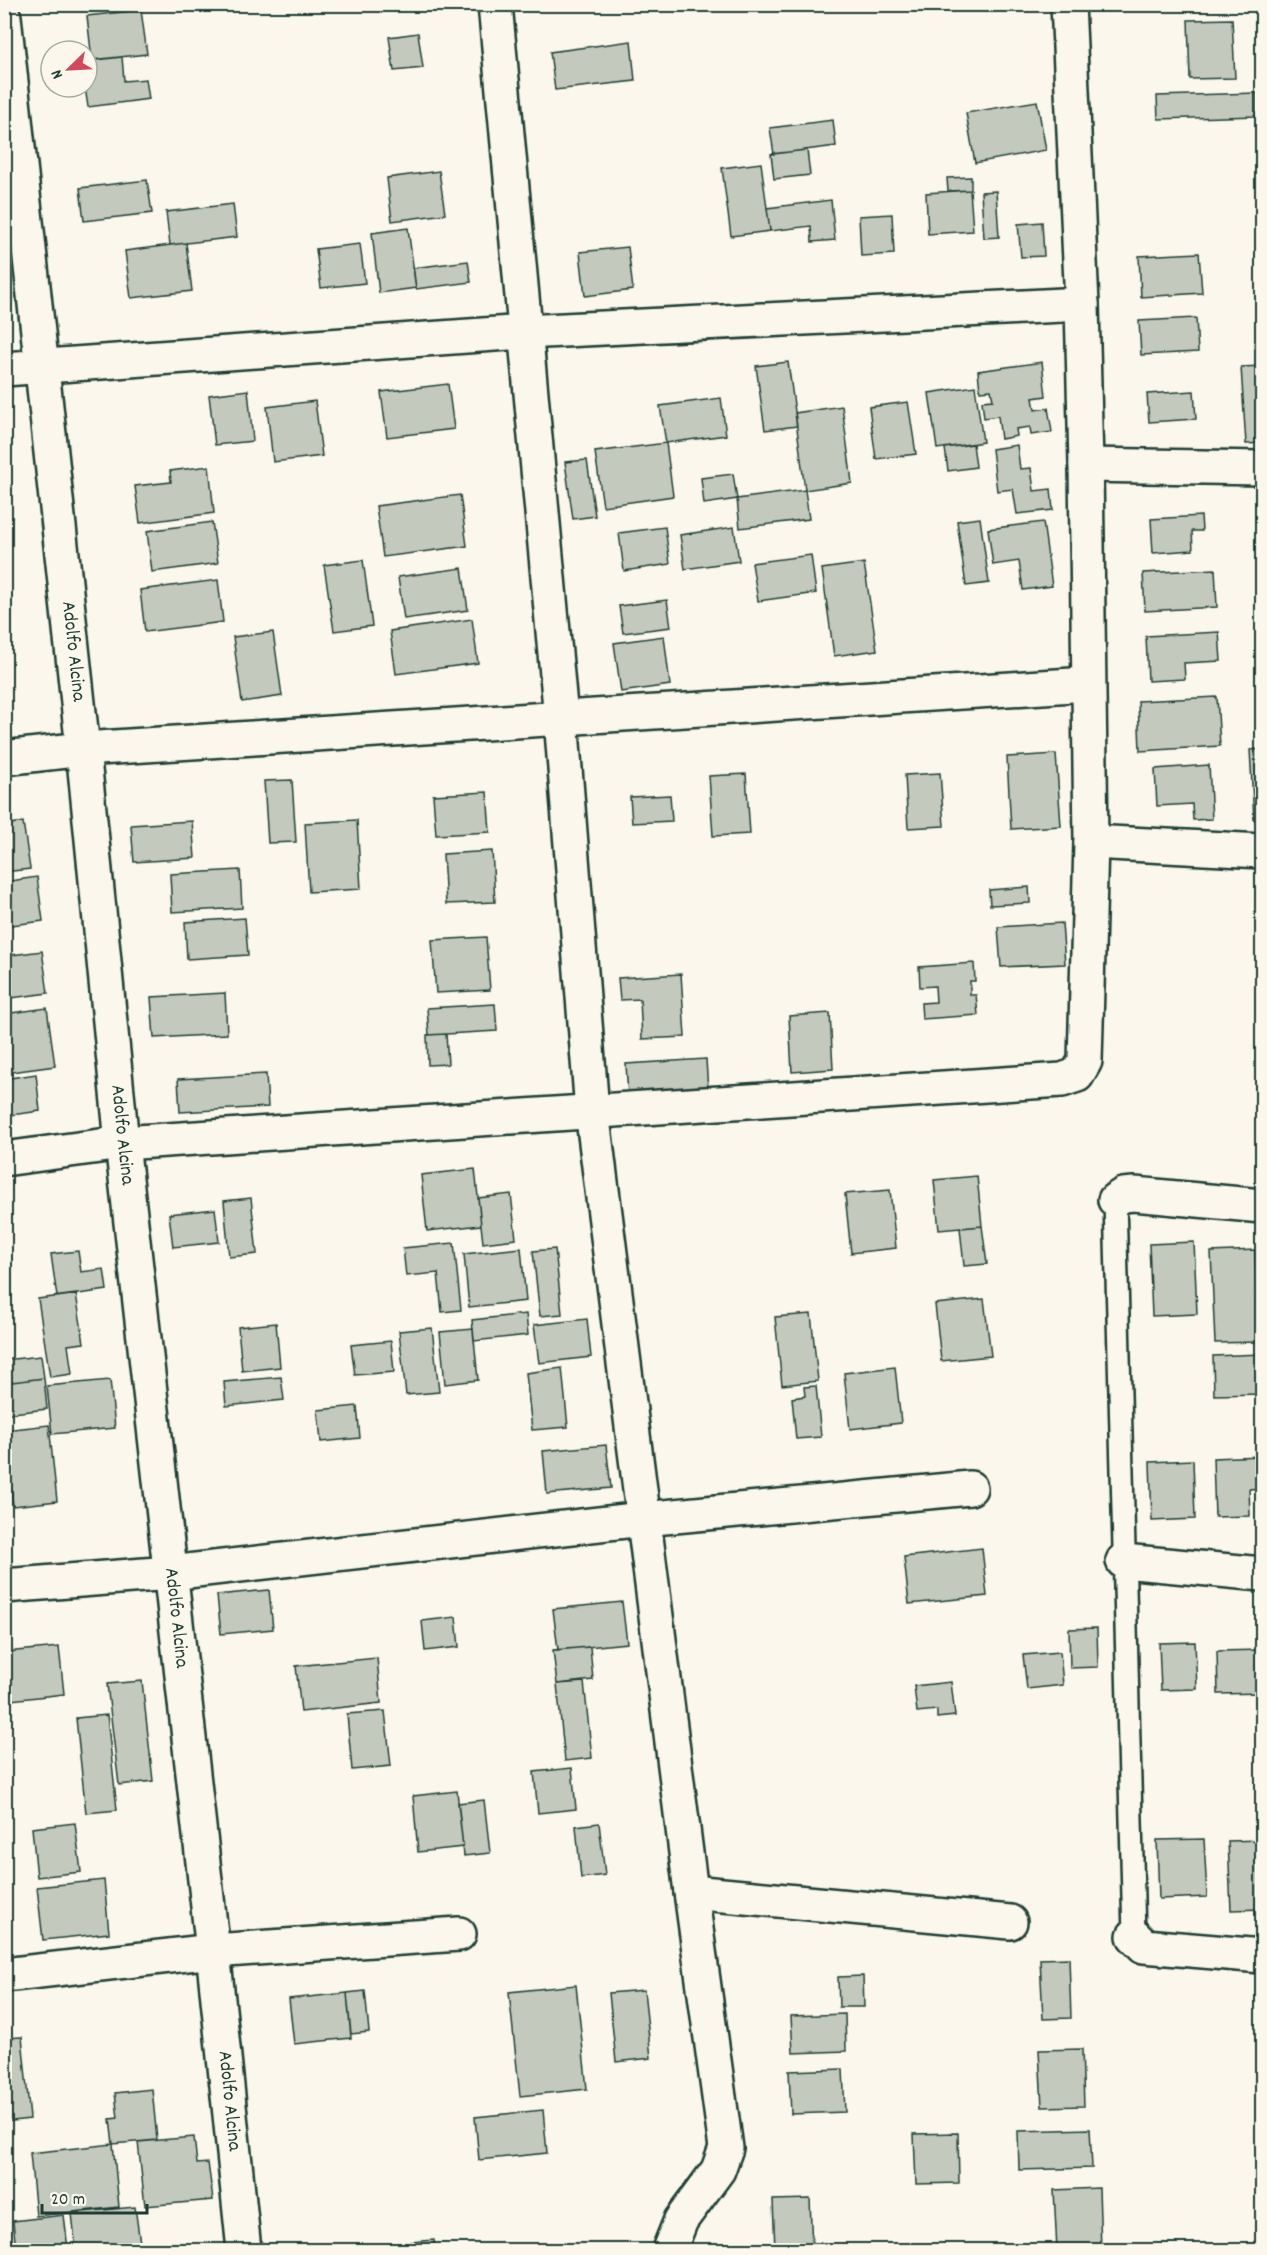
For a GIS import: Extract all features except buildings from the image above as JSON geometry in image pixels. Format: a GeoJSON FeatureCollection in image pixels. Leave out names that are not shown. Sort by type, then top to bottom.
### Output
{"type":"FeatureCollection","features":[{"type":"Feature","properties":{"kind":"street"},"geometry":{"type":"LineString","coordinates":[[495,4],[561,718],[592,1111],[691,1892],[726,2148],[718,2170],[681,2220],[669,2250]]}},
{"type":"Feature","properties":{"kind":"street"},"geometry":{"type":"LineString","coordinates":[[4,1159],[122,1143],[1062,1080],[1077,1075],[1085,1061],[1091,842],[1082,304],[1068,4]]}},
{"type":"Feature","properties":{"kind":"street","name":"Adolfo Alcina"},"geometry":{"type":"LineString","coordinates":[[4,17],[83,749],[122,1143],[213,1951],[244,2250]]}},
{"type":"Feature","properties":{"kind":"street"},"geometry":{"type":"LineString","coordinates":[[4,369],[524,332],[1082,304]]}},
{"type":"Feature","properties":{"kind":"street"},"geometry":{"type":"LineString","coordinates":[[1086,465],[1263,468]]}},
{"type":"Feature","properties":{"kind":"street"},"geometry":{"type":"LineString","coordinates":[[4,758],[83,749],[1088,684]]}},
{"type":"Feature","properties":{"kind":"street"},"geometry":{"type":"LineString","coordinates":[[1091,842],[1263,851]]}},
{"type":"Feature","properties":{"kind":"street"},"geometry":{"type":"LineString","coordinates":[[1115,1200],[1123,1195],[1134,1194],[1263,1206]]}},
{"type":"Feature","properties":{"kind":"street"},"geometry":{"type":"LineString","coordinates":[[4,1586],[170,1573],[643,1519],[969,1488]]}},
{"type":"Feature","properties":{"kind":"street"},"geometry":{"type":"LineString","coordinates":[[1123,1561],[1263,1574]]}},
{"type":"Feature","properties":{"kind":"street"},"geometry":{"type":"LineString","coordinates":[[691,1892],[1010,1922]]}},
{"type":"Feature","properties":{"kind":"street"},"geometry":{"type":"LineString","coordinates":[[4,1975],[213,1951],[459,1934]]}},
{"type":"Feature","properties":{"kind":"street"},"geometry":{"type":"LineString","coordinates":[[1134,1935],[1144,1946],[1263,1956]]}},
{"type":"Feature","properties":{"kind":"lane"},"geometry":{"type":"LineString","coordinates":[[1115,1200],[1134,1935]]}}]}
